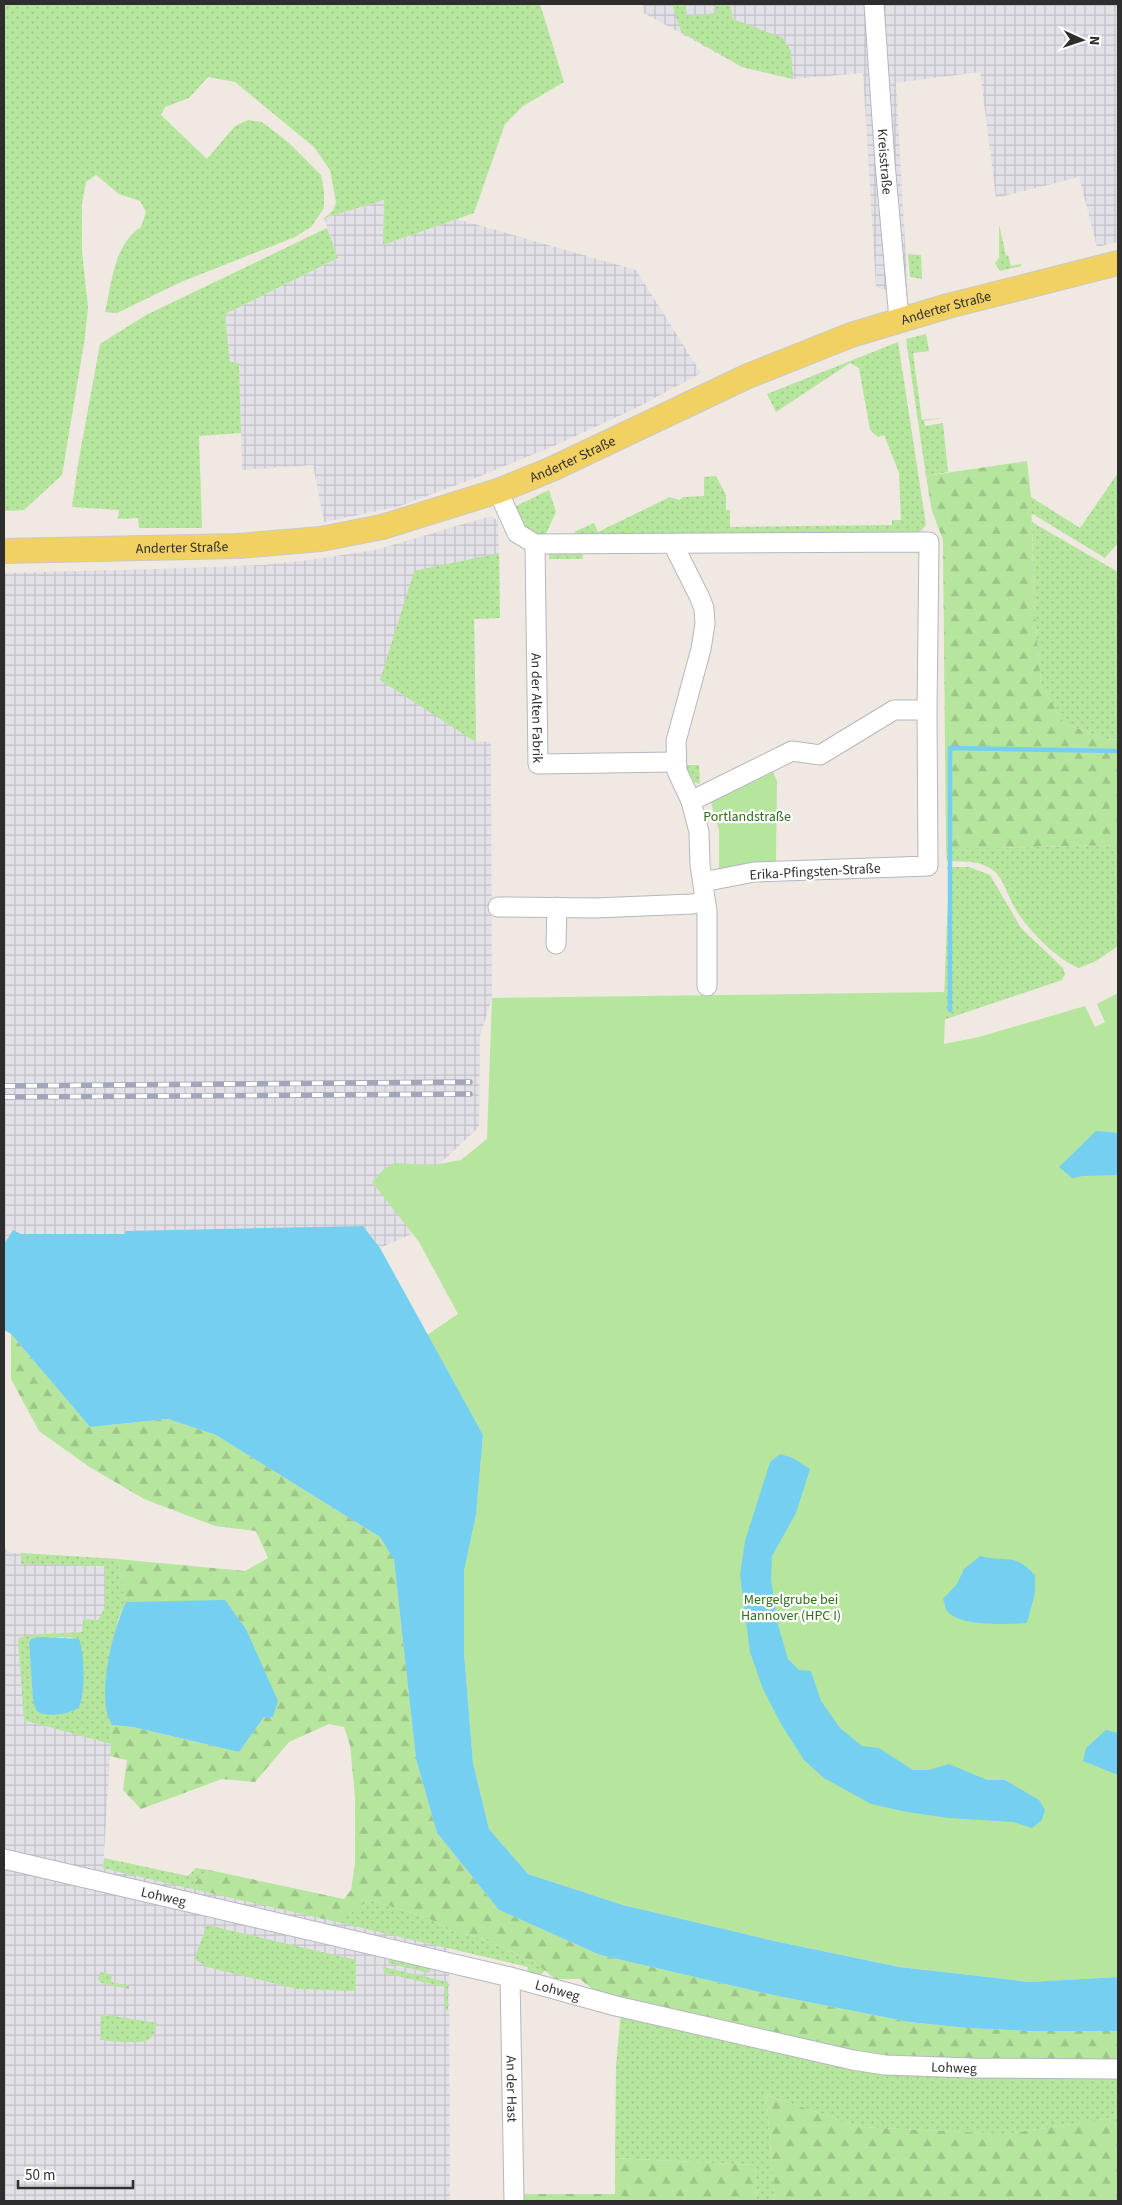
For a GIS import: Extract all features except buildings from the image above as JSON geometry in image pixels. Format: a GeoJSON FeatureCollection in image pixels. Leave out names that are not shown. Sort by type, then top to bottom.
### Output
{"type":"FeatureCollection","features":[{"type":"Feature","properties":{"kind":"main road","name":"Anderter Straße"},"geometry":{"type":"LineString","coordinates":[[4,551],[229,546],[321,539],[382,527],[498,491],[552,469],[756,372],[851,335],[899,319],[1118,263]]}},
{"type":"Feature","properties":{"kind":"street","name":"Kreisstraße"},"geometry":{"type":"LineString","coordinates":[[874,4],[885,163],[899,319]]}},
{"type":"Feature","properties":{"kind":"street"},"geometry":{"type":"LineString","coordinates":[[498,491],[517,533],[535,544],[929,542],[927,710],[894,710],[820,755],[792,751],[691,801]]}},
{"type":"Feature","properties":{"kind":"street","name":"An der Alten Fabrik"},"geometry":{"type":"LineString","coordinates":[[535,544],[538,764],[675,762]]}},
{"type":"Feature","properties":{"kind":"street"},"geometry":{"type":"LineString","coordinates":[[673,544],[704,608],[705,624],[701,649],[676,742],[675,762],[691,801],[699,832],[706,901],[707,986]]}},
{"type":"Feature","properties":{"kind":"street","name":"Erika-Pfingsten-Straße"},"geometry":{"type":"LineString","coordinates":[[703,882],[754,872],[928,866],[927,710]]}},
{"type":"Feature","properties":{"kind":"street"},"geometry":{"type":"LineString","coordinates":[[498,907],[692,904],[706,901]]}},
{"type":"Feature","properties":{"kind":"street"},"geometry":{"type":"LineString","coordinates":[[556,907],[556,944]]}},
{"type":"Feature","properties":{"kind":"street","name":"Lohweg"},"geometry":{"type":"LineString","coordinates":[[4,1859],[510,1977],[626,2008],[852,2060],[885,2065],[962,2068],[1118,2069]]}},
{"type":"Feature","properties":{"kind":"street","name":"An der Hast"},"geometry":{"type":"LineString","coordinates":[[510,1977],[514,2201]]}},
{"type":"Feature","properties":{"kind":"shaded area"},"geometry":{"type":"Polygon","coordinates":[[[643,4],[1118,4],[1118,242],[1097,247],[1079,177],[996,198],[980,72],[896,83],[908,296],[876,287],[863,73],[793,79],[742,67],[644,13],[643,4]]]}},
{"type":"Feature","properties":{"kind":"shaded area"},"geometry":{"type":"Polygon","coordinates":[[[384,200],[383,245],[457,219],[636,270],[701,373],[636,408],[556,445],[478,477],[397,507],[324,522],[313,465],[242,470],[239,363],[230,362],[225,314],[338,258],[324,218],[384,200]]]}},
{"type":"Feature","properties":{"kind":"shaded area"},"geometry":{"type":"Polygon","coordinates":[[[491,516],[498,521],[500,618],[474,619],[476,741],[491,742],[492,998],[480,1036],[479,1127],[401,1200],[412,1234],[380,1248],[363,1226],[124,1234],[21,1234],[13,1230],[4,1244],[4,573],[263,565],[309,560],[375,550],[491,516]]]}},
{"type":"Feature","properties":{"kind":"shaded area"},"geometry":{"type":"Polygon","coordinates":[[[4,1532],[5,1548],[11,1553],[117,1559],[126,1602],[118,1619],[109,1720],[112,1725],[103,1868],[449,1930],[450,2201],[4,2201],[4,1532]]]}},
{"type":"Feature","properties":{"kind":"green space"},"geometry":{"type":"Polygon","coordinates":[[[4,4],[540,4],[564,82],[523,106],[505,124],[474,213],[383,245],[384,200],[324,218],[333,211],[336,202],[330,170],[314,147],[235,82],[208,77],[189,98],[165,107],[161,115],[207,159],[235,126],[248,120],[262,122],[288,142],[321,175],[324,208],[311,227],[295,237],[181,282],[117,313],[105,312],[115,265],[125,243],[141,227],[146,212],[140,201],[119,194],[96,175],[86,182],[82,204],[82,251],[88,307],[85,337],[62,475],[24,510],[4,511],[4,4]]]}},
{"type":"Feature","properties":{"kind":"green space"},"geometry":{"type":"Polygon","coordinates":[[[672,4],[685,4],[687,16],[716,13],[716,4],[730,4],[733,19],[783,38],[791,51],[793,79],[742,67],[681,32],[672,4]]]}},
{"type":"Feature","properties":{"kind":"green space"},"geometry":{"type":"Polygon","coordinates":[[[999,224],[1006,256],[1008,255],[1011,266],[1021,264],[1021,266],[1000,271],[995,263],[999,258],[999,224]]]}},
{"type":"Feature","properties":{"kind":"green space"},"geometry":{"type":"Polygon","coordinates":[[[327,228],[338,258],[225,314],[230,362],[239,363],[241,433],[199,436],[202,528],[139,528],[138,518],[118,519],[119,510],[72,507],[100,344],[146,315],[327,228]]]}},
{"type":"Feature","properties":{"kind":"green space"},"geometry":{"type":"Polygon","coordinates":[[[908,254],[921,255],[922,279],[910,277],[908,254]]]}},
{"type":"Feature","properties":{"kind":"green space"},"geometry":{"type":"Polygon","coordinates":[[[926,334],[929,351],[913,353],[922,420],[948,417],[924,421],[925,426],[943,423],[948,472],[926,476],[906,339],[926,334]]]}},
{"type":"Feature","properties":{"kind":"green space"},"geometry":{"type":"Polygon","coordinates":[[[898,342],[926,525],[920,532],[583,541],[574,532],[594,523],[598,532],[670,497],[679,500],[683,497],[704,496],[704,477],[716,476],[726,495],[726,510],[730,510],[730,527],[892,525],[892,520],[901,520],[899,473],[884,435],[878,437],[870,430],[859,368],[850,363],[776,412],[767,394],[898,342]]]}},
{"type":"Feature","properties":{"kind":"green space"},"geometry":{"type":"Polygon","coordinates":[[[1027,461],[1031,497],[1034,601],[1041,685],[1064,723],[1107,740],[1118,739],[1118,843],[1117,845],[946,848],[943,540],[932,511],[926,476],[1027,461]]]}},
{"type":"Feature","properties":{"kind":"green space"},"geometry":{"type":"Polygon","coordinates":[[[1118,473],[1118,543],[1105,558],[1031,513],[1031,497],[1080,528],[1118,473]]]}},
{"type":"Feature","properties":{"kind":"green space"},"geometry":{"type":"Polygon","coordinates":[[[549,490],[556,512],[545,536],[534,533],[524,527],[518,517],[516,506],[549,490]]]}},
{"type":"Feature","properties":{"kind":"green space"},"geometry":{"type":"Polygon","coordinates":[[[1032,522],[1118,572],[1118,739],[1107,740],[1064,723],[1041,685],[1034,601],[1032,522]]]}},
{"type":"Feature","properties":{"kind":"green space"},"geometry":{"type":"Polygon","coordinates":[[[499,553],[500,618],[474,619],[476,742],[380,680],[414,571],[499,553]]]}},
{"type":"Feature","properties":{"kind":"green space"},"geometry":{"type":"Polygon","coordinates":[[[549,553],[582,553],[583,559],[549,559],[549,553]]]}},
{"type":"Feature","properties":{"kind":"green space"},"geometry":{"type":"Polygon","coordinates":[[[686,765],[699,765],[700,784],[686,780],[686,765]]]}},
{"type":"Feature","properties":{"kind":"green space","name":"Portlandstraße"},"geometry":{"type":"Polygon","coordinates":[[[771,767],[777,781],[776,863],[719,872],[719,830],[710,799],[771,767]]]}},
{"type":"Feature","properties":{"kind":"green space"},"geometry":{"type":"Polygon","coordinates":[[[1118,843],[1118,946],[1096,961],[1079,968],[1052,951],[1026,924],[1012,903],[1001,880],[993,870],[978,863],[947,861],[946,848],[1117,845],[1118,843]]]}},
{"type":"Feature","properties":{"kind":"green space"},"geometry":{"type":"Polygon","coordinates":[[[947,867],[969,867],[990,875],[1021,928],[1063,968],[1065,974],[1062,980],[943,1020],[949,875],[947,867]]]}},
{"type":"Feature","properties":{"kind":"green space","name":"Mergelgrube bei Hannover (HPC I)"},"geometry":{"type":"Polygon","coordinates":[[[946,992],[944,1044],[979,1037],[1085,1006],[1095,1027],[1105,1022],[1097,1004],[1118,993],[1118,1977],[1030,1982],[901,1967],[774,1941],[623,1905],[528,1874],[489,1829],[473,1763],[464,1652],[464,1571],[476,1515],[483,1435],[427,1335],[458,1314],[419,1242],[372,1182],[383,1170],[394,1163],[433,1165],[461,1160],[487,1139],[492,998],[946,992]]]}},
{"type":"Feature","properties":{"kind":"green space"},"geometry":{"type":"Polygon","coordinates":[[[11,1334],[90,1427],[168,1419],[216,1435],[380,1537],[394,1559],[416,1759],[437,1833],[499,1910],[600,1955],[768,1994],[909,2022],[967,2028],[1028,2031],[1118,2031],[1118,2064],[952,2060],[839,2051],[792,2042],[595,1991],[580,1979],[555,1979],[537,1964],[484,1939],[449,1930],[428,1918],[370,1900],[337,1922],[188,1888],[209,1870],[344,1899],[351,1890],[355,1863],[355,1797],[350,1745],[344,1727],[329,1724],[289,1742],[255,1782],[222,1779],[141,1809],[123,1790],[127,1760],[110,1756],[112,1725],[133,1727],[239,1752],[264,1717],[258,1659],[246,1629],[225,1601],[126,1602],[117,1559],[245,1571],[268,1558],[256,1531],[215,1526],[144,1499],[88,1466],[39,1431],[11,1379],[11,1334]]]}},
{"type":"Feature","properties":{"kind":"green space"},"geometry":{"type":"Polygon","coordinates":[[[21,1553],[117,1559],[126,1602],[118,1619],[106,1688],[109,1720],[112,1725],[111,1744],[24,1720],[18,1640],[20,1637],[43,1634],[82,1632],[83,1619],[98,1620],[105,1607],[105,1566],[21,1564],[21,1553]],[[42,1637],[31,1639],[29,1642],[33,1699],[35,1706],[43,1713],[71,1712],[83,1694],[81,1652],[71,1637],[42,1637]]]}},
{"type":"Feature","properties":{"kind":"green space"},"geometry":{"type":"Polygon","coordinates":[[[104,1858],[188,1876],[196,1868],[209,1870],[188,1888],[103,1868],[104,1858]]]}},
{"type":"Feature","properties":{"kind":"green space"},"geometry":{"type":"Polygon","coordinates":[[[370,1900],[428,1918],[449,1930],[484,1939],[537,1964],[545,1970],[539,1976],[527,1972],[528,1967],[337,1922],[370,1900]]]}},
{"type":"Feature","properties":{"kind":"green space"},"geometry":{"type":"Polygon","coordinates":[[[207,1925],[356,1960],[356,1991],[297,1989],[207,1967],[194,1959],[207,1925]]]}},
{"type":"Feature","properties":{"kind":"green space"},"geometry":{"type":"Polygon","coordinates":[[[390,1957],[431,1967],[429,1973],[388,1963],[390,1957]]]}},
{"type":"Feature","properties":{"kind":"green space"},"geometry":{"type":"Polygon","coordinates":[[[383,1967],[448,1982],[448,2011],[445,2008],[445,1987],[384,1973],[383,1967]]]}},
{"type":"Feature","properties":{"kind":"green space"},"geometry":{"type":"Polygon","coordinates":[[[100,1972],[112,1975],[111,1982],[129,1986],[129,1989],[101,1983],[98,1980],[100,1972]]]}},
{"type":"Feature","properties":{"kind":"green space"},"geometry":{"type":"Polygon","coordinates":[[[621,2012],[879,2074],[1118,2074],[1118,2117],[1007,2134],[861,2127],[766,2095],[775,2201],[757,2201],[755,2165],[615,2158],[616,2066],[621,2012]]]}},
{"type":"Feature","properties":{"kind":"green space"},"geometry":{"type":"Polygon","coordinates":[[[101,2014],[157,2023],[152,2037],[148,2040],[125,2042],[100,2040],[101,2014]]]}},
{"type":"Feature","properties":{"kind":"green space"},"geometry":{"type":"Polygon","coordinates":[[[766,2095],[861,2127],[1007,2134],[1118,2117],[1118,2201],[775,2201],[766,2095]]]}},
{"type":"Feature","properties":{"kind":"green space"},"geometry":{"type":"Polygon","coordinates":[[[615,2158],[755,2165],[757,2201],[522,2201],[522,2194],[615,2194],[615,2158]]]}},
{"type":"Feature","properties":{"kind":"water"},"geometry":{"type":"Polygon","coordinates":[[[1096,1131],[1118,1133],[1118,1175],[1072,1178],[1059,1167],[1096,1131]]]}},
{"type":"Feature","properties":{"kind":"water"},"geometry":{"type":"Polygon","coordinates":[[[363,1226],[380,1248],[483,1435],[476,1515],[464,1571],[464,1652],[473,1763],[489,1829],[528,1874],[623,1905],[774,1941],[900,1967],[1030,1982],[1118,1977],[1118,2031],[1028,2031],[967,2028],[909,2022],[768,1994],[600,1955],[499,1910],[437,1833],[416,1759],[394,1560],[380,1537],[216,1435],[168,1419],[90,1427],[11,1334],[4,1330],[4,1244],[13,1230],[21,1234],[124,1234],[126,1231],[363,1226]]]}},
{"type":"Feature","properties":{"kind":"water"},"geometry":{"type":"Polygon","coordinates":[[[780,1454],[793,1458],[810,1469],[796,1513],[772,1556],[771,1579],[778,1625],[788,1659],[799,1670],[811,1671],[821,1701],[840,1728],[862,1746],[879,1748],[913,1770],[929,1770],[949,1764],[987,1780],[1005,1780],[1039,1800],[1045,1810],[1042,1820],[1032,1828],[1013,1822],[949,1818],[907,1812],[871,1804],[824,1778],[804,1760],[781,1724],[763,1689],[750,1652],[740,1575],[745,1541],[770,1462],[780,1454]]]}},
{"type":"Feature","properties":{"kind":"water"},"geometry":{"type":"Polygon","coordinates":[[[980,1556],[1021,1563],[1035,1575],[1035,1593],[1027,1623],[975,1623],[965,1621],[948,1612],[943,1599],[957,1584],[964,1569],[980,1556]]]}},
{"type":"Feature","properties":{"kind":"water"},"geometry":{"type":"Polygon","coordinates":[[[225,1600],[246,1629],[278,1701],[273,1717],[264,1717],[239,1752],[133,1727],[112,1725],[107,1713],[105,1699],[108,1664],[111,1646],[126,1602],[225,1600]]]}},
{"type":"Feature","properties":{"kind":"water"},"geometry":{"type":"Polygon","coordinates":[[[42,1637],[79,1639],[83,1663],[83,1693],[79,1707],[76,1709],[61,1714],[49,1715],[40,1713],[35,1708],[29,1642],[31,1639],[42,1637]]]}},
{"type":"Feature","properties":{"kind":"water"},"geometry":{"type":"Polygon","coordinates":[[[1106,1730],[1118,1733],[1118,1775],[1083,1761],[1086,1748],[1106,1730]]]}},
{"type":"Feature","properties":{"kind":"waterway"},"geometry":{"type":"LineString","coordinates":[[950,1010],[950,748],[1118,751]]}},
{"type":"Feature","properties":{"kind":"railway"},"geometry":{"type":"LineString","coordinates":[[4,1086],[470,1082]]}},
{"type":"Feature","properties":{"kind":"railway"},"geometry":{"type":"LineString","coordinates":[[4,1097],[470,1094]]}}]}
